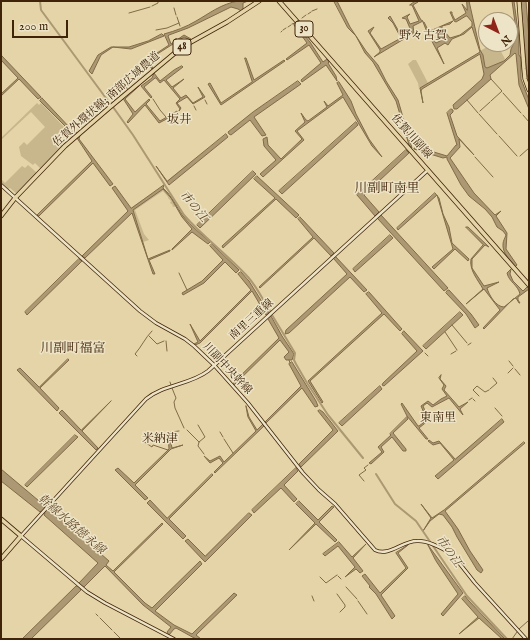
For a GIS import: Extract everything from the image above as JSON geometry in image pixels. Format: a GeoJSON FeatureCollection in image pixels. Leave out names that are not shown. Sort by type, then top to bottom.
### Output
{"type":"FeatureCollection","features":[{"type":"Feature","properties":{"kind":"main road","name":"佐賀外環状線; 南部広域農道"},"geometry":{"type":"LineString","coordinates":[[1,216],[15,198],[65,146],[182,48],[227,22],[259,1]]}},
{"type":"Feature","properties":{"kind":"main road","name":"佐賀川副線"},"geometry":{"type":"LineString","coordinates":[[279,1],[529,285]]}},
{"type":"Feature","properties":{"kind":"main road"},"geometry":{"type":"LineString","coordinates":[[519,1],[525,79],[529,90]]}},
{"type":"Feature","properties":{"kind":"main road"},"geometry":{"type":"LineString","coordinates":[[1,519],[21,536],[1,559]]}},
{"type":"Feature","properties":{"kind":"street","name":"南里三重線"},"geometry":{"type":"LineString","coordinates":[[21,536],[151,394],[202,376],[428,170]]}},
{"type":"Feature","properties":{"kind":"street","name":"川副中央幹線"},"geometry":{"type":"LineString","coordinates":[[1,185],[140,312],[156,323],[185,339],[214,365],[248,403],[303,474],[335,504],[374,550],[378,552],[386,552],[417,541],[433,545],[452,554],[480,589],[526,639]]}},
{"type":"Feature","properties":{"kind":"street"},"geometry":{"type":"LineString","coordinates":[[21,536],[78,585],[105,603],[174,639]]}},
{"type":"Feature","properties":{"kind":"shaded area"},"geometry":{"type":"Polygon","coordinates":[[[238,1],[248,1],[243,3],[243,9],[241,11],[231,7],[188,28],[169,35],[171,44],[184,35],[191,39],[190,40],[184,37],[151,58],[149,60],[153,68],[152,69],[149,65],[148,59],[169,45],[164,34],[188,25],[221,7],[238,1]]]}},
{"type":"Feature","properties":{"kind":"shaded area"},"geometry":{"type":"Polygon","coordinates":[[[334,1],[337,1],[356,36],[348,28],[334,1]]]}},
{"type":"Feature","properties":{"kind":"shaded area"},"geometry":{"type":"Polygon","coordinates":[[[416,1],[418,2],[413,5],[423,21],[413,26],[414,33],[374,57],[380,52],[380,50],[368,31],[374,27],[370,33],[381,49],[401,38],[393,23],[388,18],[390,16],[402,37],[412,33],[406,19],[402,18],[410,14],[407,17],[410,24],[419,21],[412,5],[410,5],[416,1]]]}},
{"type":"Feature","properties":{"kind":"shaded area"},"geometry":{"type":"Polygon","coordinates":[[[467,1],[469,1],[478,46],[472,27],[464,34],[452,39],[448,45],[445,43],[437,48],[444,64],[423,22],[430,31],[453,21],[450,24],[442,26],[442,29],[439,28],[430,32],[436,43],[446,38],[444,34],[445,32],[450,38],[460,35],[472,26],[472,22],[467,16],[456,22],[454,21],[450,12],[452,12],[455,20],[466,13],[462,4],[467,10],[467,1]]]}},
{"type":"Feature","properties":{"kind":"shaded area"},"geometry":{"type":"Polygon","coordinates":[[[512,1],[514,1],[515,12],[514,12],[512,1]]]}},
{"type":"Feature","properties":{"kind":"shaded area"},"geometry":{"type":"Polygon","coordinates":[[[521,1],[526,1],[529,38],[529,84],[527,73],[521,1]]]}},
{"type":"Feature","properties":{"kind":"shaded area"},"geometry":{"type":"Polygon","coordinates":[[[295,24],[310,42],[323,62],[327,59],[337,81],[326,65],[302,82],[301,80],[321,63],[309,45],[287,60],[286,59],[307,43],[294,25],[295,24]]]}},
{"type":"Feature","properties":{"kind":"shaded area"},"geometry":{"type":"Polygon","coordinates":[[[518,31],[519,55],[521,58],[521,79],[529,100],[529,109],[519,85],[515,53],[490,75],[491,79],[457,109],[454,109],[453,105],[482,79],[484,74],[480,54],[422,89],[423,103],[420,88],[480,52],[483,55],[485,67],[487,68],[504,61],[510,55],[510,52],[518,52],[518,31]]]}},
{"type":"Feature","properties":{"kind":"shaded area"},"geometry":{"type":"Polygon","coordinates":[[[162,34],[164,36],[131,49],[113,47],[129,47],[148,41],[162,34]]]}},
{"type":"Feature","properties":{"kind":"shaded area"},"geometry":{"type":"Polygon","coordinates":[[[356,36],[378,65],[398,100],[412,148],[409,145],[396,101],[373,62],[365,53],[356,36]]]}},
{"type":"Feature","properties":{"kind":"shaded area"},"geometry":{"type":"Polygon","coordinates":[[[113,47],[101,55],[92,74],[89,71],[98,55],[113,47]]]}},
{"type":"Feature","properties":{"kind":"shaded area"},"geometry":{"type":"Polygon","coordinates":[[[481,52],[501,52],[505,59],[504,61],[487,68],[485,67],[483,55],[481,52]]]}},
{"type":"Feature","properties":{"kind":"shaded area"},"geometry":{"type":"Polygon","coordinates":[[[2,56],[41,97],[38,99],[19,79],[1,96],[1,94],[18,78],[1,60],[2,56]]]}},
{"type":"Feature","properties":{"kind":"shaded area"},"geometry":{"type":"Polygon","coordinates":[[[245,58],[254,80],[284,60],[285,61],[221,105],[208,84],[210,83],[221,103],[252,82],[245,58]]]}},
{"type":"Feature","properties":{"kind":"shaded area"},"geometry":{"type":"Polygon","coordinates":[[[413,60],[416,60],[428,83],[419,89],[418,83],[408,64],[413,60]]]}},
{"type":"Feature","properties":{"kind":"shaded area"},"geometry":{"type":"Polygon","coordinates":[[[182,66],[183,67],[166,80],[172,87],[184,79],[173,88],[181,98],[186,95],[193,103],[203,97],[198,87],[205,97],[193,104],[187,97],[177,103],[181,108],[179,111],[180,109],[176,103],[180,99],[164,80],[160,83],[155,78],[144,87],[152,97],[151,98],[141,86],[152,78],[154,73],[160,81],[174,70],[182,66]]]}},
{"type":"Feature","properties":{"kind":"shaded area"},"geometry":{"type":"Polygon","coordinates":[[[298,81],[301,84],[254,117],[266,135],[262,136],[250,120],[231,135],[229,134],[228,132],[253,112],[298,81]]]}},
{"type":"Feature","properties":{"kind":"shaded area"},"geometry":{"type":"Polygon","coordinates":[[[339,82],[351,101],[369,139],[382,157],[372,146],[343,97],[297,131],[304,140],[263,177],[260,174],[276,160],[264,146],[263,139],[267,137],[268,145],[281,159],[302,139],[295,131],[305,122],[301,113],[308,121],[327,107],[324,101],[328,106],[343,95],[337,83],[339,82]]]}},
{"type":"Feature","properties":{"kind":"shaded area"},"geometry":{"type":"Polygon","coordinates":[[[42,98],[71,129],[80,135],[79,139],[113,184],[110,186],[93,163],[39,216],[37,215],[92,161],[77,138],[40,101],[42,98]]]}},
{"type":"Feature","properties":{"kind":"shaded area"},"geometry":{"type":"Polygon","coordinates":[[[125,99],[135,112],[149,99],[150,100],[146,104],[160,121],[177,111],[178,113],[159,123],[145,105],[128,123],[127,122],[133,114],[124,100],[125,99]]]}},
{"type":"Feature","properties":{"kind":"shaded area"},"geometry":{"type":"Polygon","coordinates":[[[37,103],[39,105],[41,103],[67,130],[58,140],[63,146],[42,168],[35,163],[33,165],[21,156],[19,147],[24,142],[27,145],[45,127],[31,112],[1,140],[1,138],[37,103]]]}},
{"type":"Feature","properties":{"kind":"shaded area"},"geometry":{"type":"Polygon","coordinates":[[[451,109],[453,112],[450,115],[457,136],[474,155],[459,139],[460,147],[450,158],[474,193],[495,215],[501,211],[496,216],[507,233],[506,249],[517,265],[515,267],[507,256],[503,247],[506,235],[497,227],[492,217],[485,209],[469,196],[461,185],[447,157],[443,158],[414,149],[424,149],[447,156],[457,145],[447,113],[451,109]]]}},
{"type":"Feature","properties":{"kind":"shaded area"},"geometry":{"type":"Polygon","coordinates":[[[356,122],[358,125],[282,194],[279,191],[356,122]]]}},
{"type":"Feature","properties":{"kind":"shaded area"},"geometry":{"type":"Polygon","coordinates":[[[226,134],[228,137],[169,185],[156,166],[167,181],[226,134]]]}},
{"type":"Feature","properties":{"kind":"shaded area"},"geometry":{"type":"Polygon","coordinates":[[[406,150],[409,153],[364,195],[379,212],[375,216],[357,195],[406,150]]]}},
{"type":"Feature","properties":{"kind":"shaded area"},"geometry":{"type":"Polygon","coordinates":[[[28,165],[36,172],[36,174],[17,194],[10,188],[8,189],[1,182],[1,179],[5,183],[22,166],[25,168],[28,165]]]}},
{"type":"Feature","properties":{"kind":"shaded area"},"geometry":{"type":"Polygon","coordinates":[[[253,171],[256,174],[200,228],[197,225],[253,171]]]}},
{"type":"Feature","properties":{"kind":"shaded area"},"geometry":{"type":"Polygon","coordinates":[[[257,176],[299,215],[296,218],[276,199],[223,248],[222,246],[275,198],[254,179],[257,176]]]}},
{"type":"Feature","properties":{"kind":"shaded area"},"geometry":{"type":"Polygon","coordinates":[[[164,185],[163,188],[171,198],[163,189],[133,210],[148,259],[170,250],[149,260],[155,274],[153,274],[132,213],[85,258],[82,256],[128,211],[112,188],[115,186],[131,208],[164,185]]]}},
{"type":"Feature","properties":{"kind":"shaded area"},"geometry":{"type":"Polygon","coordinates":[[[163,189],[171,198],[176,206],[172,206],[173,205],[170,203],[171,201],[163,191],[135,210],[144,234],[149,240],[143,242],[133,209],[163,189]]]}},
{"type":"Feature","properties":{"kind":"shaded area"},"geometry":{"type":"Polygon","coordinates":[[[435,193],[437,195],[398,230],[397,228],[435,193]]]}},
{"type":"Feature","properties":{"kind":"shaded area"},"geometry":{"type":"Polygon","coordinates":[[[437,196],[449,227],[452,243],[469,259],[468,261],[455,249],[434,269],[432,267],[453,249],[437,196]]]}},
{"type":"Feature","properties":{"kind":"shaded area"},"geometry":{"type":"Polygon","coordinates":[[[171,198],[183,216],[210,242],[208,244],[192,232],[172,250],[192,229],[182,217],[171,198]]]}},
{"type":"Feature","properties":{"kind":"shaded area"},"geometry":{"type":"Polygon","coordinates":[[[381,215],[448,288],[444,291],[378,219],[381,215]]]}},
{"type":"Feature","properties":{"kind":"shaded area"},"geometry":{"type":"Polygon","coordinates":[[[300,217],[334,253],[331,256],[314,238],[260,288],[259,287],[313,237],[298,219],[300,217]]]}},
{"type":"Feature","properties":{"kind":"shaded area"},"geometry":{"type":"Polygon","coordinates":[[[466,227],[468,227],[489,247],[485,245],[472,259],[472,268],[484,286],[499,282],[487,288],[491,297],[498,305],[504,307],[510,302],[484,329],[483,328],[500,310],[484,289],[466,304],[483,289],[474,275],[471,267],[471,259],[483,245],[466,227]]]}},
{"type":"Feature","properties":{"kind":"shaded area"},"geometry":{"type":"Polygon","coordinates":[[[390,235],[393,238],[355,272],[353,269],[390,235]]]}},
{"type":"Feature","properties":{"kind":"shaded area"},"geometry":{"type":"Polygon","coordinates":[[[212,244],[239,270],[236,273],[225,262],[204,283],[183,295],[182,293],[202,281],[223,260],[210,246],[212,244]]]}},
{"type":"Feature","properties":{"kind":"shaded area"},"geometry":{"type":"Polygon","coordinates":[[[336,257],[367,290],[364,292],[350,277],[289,333],[285,334],[286,330],[347,274],[334,259],[336,257]]]}},
{"type":"Feature","properties":{"kind":"shaded area"},"geometry":{"type":"Polygon","coordinates":[[[79,259],[82,261],[27,315],[25,312],[79,259]]]}},
{"type":"Feature","properties":{"kind":"shaded area"},"geometry":{"type":"Polygon","coordinates":[[[511,269],[510,274],[513,281],[523,291],[527,287],[529,289],[518,297],[520,303],[516,298],[514,299],[520,294],[508,276],[507,273],[511,269]]]}},
{"type":"Feature","properties":{"kind":"shaded area"},"geometry":{"type":"Polygon","coordinates":[[[241,272],[249,281],[269,313],[266,315],[252,291],[200,343],[195,345],[194,344],[198,342],[190,324],[200,341],[251,290],[238,274],[241,272]]]}},
{"type":"Feature","properties":{"kind":"shaded area"},"geometry":{"type":"Polygon","coordinates":[[[448,290],[471,314],[479,325],[475,328],[466,314],[446,293],[448,290]]]}},
{"type":"Feature","properties":{"kind":"shaded area"},"geometry":{"type":"Polygon","coordinates":[[[369,292],[402,329],[400,331],[384,314],[310,381],[323,402],[322,403],[308,381],[382,313],[366,294],[369,292]]]}},
{"type":"Feature","properties":{"kind":"shaded area"},"geometry":{"type":"Polygon","coordinates":[[[460,312],[463,315],[426,349],[423,346],[460,312]]]}},
{"type":"Feature","properties":{"kind":"shaded area"},"geometry":{"type":"Polygon","coordinates":[[[271,316],[294,354],[292,360],[286,360],[284,357],[289,352],[280,340],[234,385],[233,383],[279,338],[268,319],[271,316]]]}},
{"type":"Feature","properties":{"kind":"shaded area"},"geometry":{"type":"Polygon","coordinates":[[[404,331],[423,351],[384,386],[382,385],[383,383],[417,351],[402,334],[404,331]]]}},
{"type":"Feature","properties":{"kind":"shaded area"},"geometry":{"type":"Polygon","coordinates":[[[68,359],[69,360],[40,388],[59,408],[57,411],[17,370],[20,368],[39,387],[68,359]]]}},
{"type":"Feature","properties":{"kind":"shaded area"},"geometry":{"type":"Polygon","coordinates":[[[292,362],[318,406],[315,407],[302,388],[266,423],[265,422],[301,386],[289,364],[292,362]]]}},
{"type":"Feature","properties":{"kind":"shaded area"},"geometry":{"type":"Polygon","coordinates":[[[441,375],[440,379],[446,386],[444,390],[459,407],[468,402],[460,409],[463,415],[449,398],[432,407],[427,403],[423,406],[429,420],[419,428],[428,439],[426,439],[407,416],[401,404],[402,403],[419,426],[427,420],[421,406],[428,401],[433,405],[447,396],[442,389],[444,385],[439,378],[441,375]]]}},
{"type":"Feature","properties":{"kind":"shaded area"},"geometry":{"type":"Polygon","coordinates":[[[380,386],[382,389],[342,426],[339,423],[380,386]]]}},
{"type":"Feature","properties":{"kind":"shaded area"},"geometry":{"type":"Polygon","coordinates":[[[111,401],[82,431],[98,448],[96,450],[59,413],[62,410],[81,430],[111,401]]]}},
{"type":"Feature","properties":{"kind":"shaded area"},"geometry":{"type":"Polygon","coordinates":[[[246,406],[249,417],[257,430],[263,424],[264,426],[215,473],[214,472],[223,463],[219,458],[210,463],[204,456],[210,461],[220,456],[224,462],[256,431],[248,417],[246,406]]]}},
{"type":"Feature","properties":{"kind":"shaded area"},"geometry":{"type":"Polygon","coordinates":[[[320,410],[338,431],[301,467],[299,464],[333,430],[318,411],[320,410]]]}},
{"type":"Feature","properties":{"kind":"shaded area"},"geometry":{"type":"Polygon","coordinates":[[[407,417],[408,419],[393,433],[406,451],[403,451],[392,437],[381,447],[384,452],[371,464],[369,463],[382,452],[378,447],[407,417]]]}},
{"type":"Feature","properties":{"kind":"shaded area"},"geometry":{"type":"Polygon","coordinates":[[[502,419],[504,422],[438,479],[435,476],[454,460],[440,443],[433,445],[428,441],[429,440],[433,443],[439,441],[455,459],[502,419]]]}},
{"type":"Feature","properties":{"kind":"shaded area"},"geometry":{"type":"Polygon","coordinates":[[[169,434],[172,448],[183,445],[171,449],[135,485],[148,498],[145,500],[115,470],[118,468],[134,483],[169,449],[169,434]]]}},
{"type":"Feature","properties":{"kind":"shaded area"},"geometry":{"type":"Polygon","coordinates":[[[75,435],[78,437],[27,487],[25,485],[75,435]]]}},
{"type":"Feature","properties":{"kind":"shaded area"},"geometry":{"type":"Polygon","coordinates":[[[524,442],[525,443],[445,511],[483,570],[481,573],[477,570],[452,527],[443,515],[439,514],[430,521],[423,531],[431,518],[421,504],[432,518],[444,510],[524,442]]]}},
{"type":"Feature","properties":{"kind":"shaded area"},"geometry":{"type":"Polygon","coordinates":[[[296,468],[298,471],[284,485],[297,499],[294,502],[281,488],[254,513],[252,510],[296,468]]]}},
{"type":"Feature","properties":{"kind":"shaded area"},"geometry":{"type":"Polygon","coordinates":[[[1,469],[45,506],[44,507],[48,510],[50,509],[109,561],[106,565],[113,571],[162,523],[163,524],[114,572],[152,608],[200,561],[202,564],[155,611],[174,625],[192,634],[234,593],[237,595],[196,635],[201,639],[196,639],[176,628],[169,635],[167,632],[171,627],[143,605],[105,566],[84,587],[82,586],[80,589],[81,590],[31,639],[22,639],[76,586],[80,584],[79,583],[98,563],[44,515],[45,513],[40,512],[1,481],[1,469]]]}},
{"type":"Feature","properties":{"kind":"shaded area"},"geometry":{"type":"Polygon","coordinates":[[[212,474],[213,475],[169,519],[186,536],[183,539],[147,503],[150,500],[167,518],[212,474]]]}},
{"type":"Feature","properties":{"kind":"shaded area"},"geometry":{"type":"Polygon","coordinates":[[[299,501],[318,520],[332,506],[334,507],[319,522],[337,540],[335,542],[316,524],[289,550],[315,523],[296,504],[299,501]]]}},
{"type":"Feature","properties":{"kind":"shaded area"},"geometry":{"type":"Polygon","coordinates":[[[249,513],[252,515],[205,562],[185,541],[188,539],[205,556],[249,513]]]}},
{"type":"Feature","properties":{"kind":"shaded area"},"geometry":{"type":"Polygon","coordinates":[[[339,542],[352,557],[366,544],[353,558],[363,571],[360,573],[356,569],[345,577],[355,567],[338,546],[325,556],[323,554],[339,542]]]}},
{"type":"Feature","properties":{"kind":"shaded area"},"geometry":{"type":"Polygon","coordinates":[[[408,545],[398,553],[408,568],[381,595],[395,616],[392,619],[362,576],[365,574],[380,593],[406,568],[396,553],[408,545]]]}},
{"type":"Feature","properties":{"kind":"shaded area"},"geometry":{"type":"Polygon","coordinates":[[[428,545],[463,593],[443,616],[441,614],[458,594],[436,561],[428,545]]]}},
{"type":"Feature","properties":{"kind":"shaded area"},"geometry":{"type":"Polygon","coordinates":[[[465,596],[505,639],[502,639],[479,618],[459,634],[478,617],[462,599],[465,596]]]}},
{"type":"Feature","properties":{"kind":"waterway","name":"市の江"},"geometry":{"type":"LineString","coordinates":[[40,1],[41,10],[111,105]]}},
{"type":"Feature","properties":{"kind":"waterway"},"geometry":{"type":"LineString","coordinates":[[152,6],[158,3],[158,1]]}},
{"type":"Feature","properties":{"kind":"waterway"},"geometry":{"type":"LineString","coordinates":[[129,13],[150,7]]}},
{"type":"Feature","properties":{"kind":"waterway"},"geometry":{"type":"LineString","coordinates":[[174,8],[176,15]]}},
{"type":"Feature","properties":{"kind":"waterway"},"geometry":{"type":"LineString","coordinates":[[312,11],[317,9]]}},
{"type":"Feature","properties":{"kind":"waterway"},"geometry":{"type":"LineString","coordinates":[[302,18],[306,15]]}},
{"type":"Feature","properties":{"kind":"waterway"},"geometry":{"type":"LineString","coordinates":[[177,17],[180,26]]}},
{"type":"Feature","properties":{"kind":"waterway"},"geometry":{"type":"LineString","coordinates":[[156,30],[167,28],[179,23]]}},
{"type":"Feature","properties":{"kind":"waterway"},"geometry":{"type":"LineString","coordinates":[[121,79],[128,90]]}},
{"type":"Feature","properties":{"kind":"waterway"},"geometry":{"type":"LineString","coordinates":[[491,79],[502,91],[491,101]]}},
{"type":"Feature","properties":{"kind":"waterway"},"geometry":{"type":"LineString","coordinates":[[125,99],[139,86]]}},
{"type":"Feature","properties":{"kind":"waterway"},"geometry":{"type":"LineString","coordinates":[[503,93],[521,113]]}},
{"type":"Feature","properties":{"kind":"waterway"},"geometry":{"type":"LineString","coordinates":[[153,99],[166,117]]}},
{"type":"Feature","properties":{"kind":"waterway"},"geometry":{"type":"LineString","coordinates":[[205,100],[207,104]]}},
{"type":"Feature","properties":{"kind":"waterway"},"geometry":{"type":"LineString","coordinates":[[467,100],[478,113]]}},
{"type":"Feature","properties":{"kind":"waterway"},"geometry":{"type":"LineString","coordinates":[[480,111],[490,102]]}},
{"type":"Feature","properties":{"kind":"waterway"},"geometry":{"type":"LineString","coordinates":[[194,106],[196,110]]}},
{"type":"Feature","properties":{"kind":"waterway","name":"市の江"},"geometry":{"type":"LineString","coordinates":[[113,107],[133,135],[184,215],[248,277],[270,311]]}},
{"type":"Feature","properties":{"kind":"waterway"},"geometry":{"type":"LineString","coordinates":[[479,114],[497,134]]}},
{"type":"Feature","properties":{"kind":"waterway"},"geometry":{"type":"LineString","coordinates":[[523,115],[529,122]]}},
{"type":"Feature","properties":{"kind":"waterway"},"geometry":{"type":"LineString","coordinates":[[499,136],[517,156]]}},
{"type":"Feature","properties":{"kind":"waterway"},"geometry":{"type":"LineString","coordinates":[[520,156],[529,148]]}},
{"type":"Feature","properties":{"kind":"waterway"},"geometry":{"type":"LineString","coordinates":[[475,157],[493,177]]}},
{"type":"Feature","properties":{"kind":"waterway"},"geometry":{"type":"LineString","coordinates":[[179,273],[187,290]]}},
{"type":"Feature","properties":{"kind":"waterway","name":"市の江"},"geometry":{"type":"LineString","coordinates":[[272,315],[295,353],[294,360],[307,383],[328,415],[363,458]]}},
{"type":"Feature","properties":{"kind":"waterway"},"geometry":{"type":"LineString","coordinates":[[452,325],[467,343]]}},
{"type":"Feature","properties":{"kind":"waterway"},"geometry":{"type":"LineString","coordinates":[[137,356],[135,354],[152,331]]}},
{"type":"Feature","properties":{"kind":"waterway"},"geometry":{"type":"LineString","coordinates":[[445,332],[457,350]]}},
{"type":"Feature","properties":{"kind":"waterway"},"geometry":{"type":"LineString","coordinates":[[149,336],[157,344],[164,341]]}},
{"type":"Feature","properties":{"kind":"waterway"},"geometry":{"type":"LineString","coordinates":[[166,341],[167,351]]}},
{"type":"Feature","properties":{"kind":"waterway"},"geometry":{"type":"LineString","coordinates":[[451,354],[456,351]]}},
{"type":"Feature","properties":{"kind":"waterway"},"geometry":{"type":"LineString","coordinates":[[425,353],[428,356]]}},
{"type":"Feature","properties":{"kind":"waterway"},"geometry":{"type":"LineString","coordinates":[[509,361],[513,366]]}},
{"type":"Feature","properties":{"kind":"waterway"},"geometry":{"type":"LineString","coordinates":[[508,373],[513,368]]}},
{"type":"Feature","properties":{"kind":"waterway"},"geometry":{"type":"LineString","coordinates":[[515,369],[520,375]]}},
{"type":"Feature","properties":{"kind":"waterway"},"geometry":{"type":"LineString","coordinates":[[490,389],[497,383],[493,378]]}},
{"type":"Feature","properties":{"kind":"waterway"},"geometry":{"type":"LineString","coordinates":[[479,396],[473,390],[477,386],[485,392],[489,390]]}},
{"type":"Feature","properties":{"kind":"waterway"},"geometry":{"type":"LineString","coordinates":[[172,388],[176,398],[174,402],[175,408],[184,428]]}},
{"type":"Feature","properties":{"kind":"waterway"},"geometry":{"type":"LineString","coordinates":[[495,408],[502,416]]}},
{"type":"Feature","properties":{"kind":"waterway"},"geometry":{"type":"LineString","coordinates":[[198,425],[205,437],[199,442],[198,446],[204,454]]}},
{"type":"Feature","properties":{"kind":"waterway"},"geometry":{"type":"LineString","coordinates":[[187,430],[199,442]]}},
{"type":"Feature","properties":{"kind":"waterway"},"geometry":{"type":"LineString","coordinates":[[171,432],[179,431]]}},
{"type":"Feature","properties":{"kind":"waterway"},"geometry":{"type":"LineString","coordinates":[[220,432],[223,437]]}},
{"type":"Feature","properties":{"kind":"waterway"},"geometry":{"type":"LineString","coordinates":[[224,439],[233,453]]}},
{"type":"Feature","properties":{"kind":"waterway"},"geometry":{"type":"LineString","coordinates":[[143,441],[152,447],[153,445],[168,450]]}},
{"type":"Feature","properties":{"kind":"waterway"},"geometry":{"type":"LineString","coordinates":[[364,481],[359,475],[366,470],[364,468],[368,465]]}},
{"type":"Feature","properties":{"kind":"waterway","name":"市の江"},"geometry":{"type":"LineString","coordinates":[[376,474],[395,504],[416,521],[467,596],[507,639]]}},
{"type":"Feature","properties":{"kind":"waterway"},"geometry":{"type":"LineString","coordinates":[[320,577],[326,583],[337,575]]}},
{"type":"Feature","properties":{"kind":"waterway"},"geometry":{"type":"LineString","coordinates":[[338,576],[341,579]]}},
{"type":"Feature","properties":{"kind":"waterway"},"geometry":{"type":"LineString","coordinates":[[346,587],[357,599]]}},
{"type":"Feature","properties":{"kind":"waterway"},"geometry":{"type":"LineString","coordinates":[[337,594],[345,605],[340,612]]}},
{"type":"Feature","properties":{"kind":"waterway"},"geometry":{"type":"LineString","coordinates":[[312,596],[314,601]]}},
{"type":"Feature","properties":{"kind":"waterway"},"geometry":{"type":"LineString","coordinates":[[358,601],[367,614]]}},
{"type":"Feature","properties":{"kind":"waterway"},"geometry":{"type":"LineString","coordinates":[[100,618],[112,630]]}},
{"type":"Feature","properties":{"kind":"waterway"},"geometry":{"type":"LineString","coordinates":[[519,629],[528,621]]}},
{"type":"Feature","properties":{"kind":"waterway"},"geometry":{"type":"LineString","coordinates":[[114,632],[121,639]]}},
{"type":"Feature","properties":{"kind":"waterway"},"geometry":{"type":"LineString","coordinates":[[512,639],[517,632]]}},
{"type":"Feature","properties":{"kind":"district","name":"野々古賀"},"geometry":{"type":"Point","coordinates":[423,37]}},
{"type":"Feature","properties":{"kind":"district","name":"坂井"},"geometry":{"type":"Point","coordinates":[179,121]}},
{"type":"Feature","properties":{"kind":"district","name":"川副町南里"},"geometry":{"type":"Point","coordinates":[387,189]}},
{"type":"Feature","properties":{"kind":"district","name":"川副町福富"},"geometry":{"type":"Point","coordinates":[73,349]}},
{"type":"Feature","properties":{"kind":"district","name":"東南里"},"geometry":{"type":"Point","coordinates":[438,419]}},
{"type":"Feature","properties":{"kind":"district","name":"米納津"},"geometry":{"type":"Point","coordinates":[160,440]}},
{"type":"Feature","properties":{"kind":"water label","name":"幹線水路徳永線"},"geometry":{"type":"Point","coordinates":[71,525]}}]}
